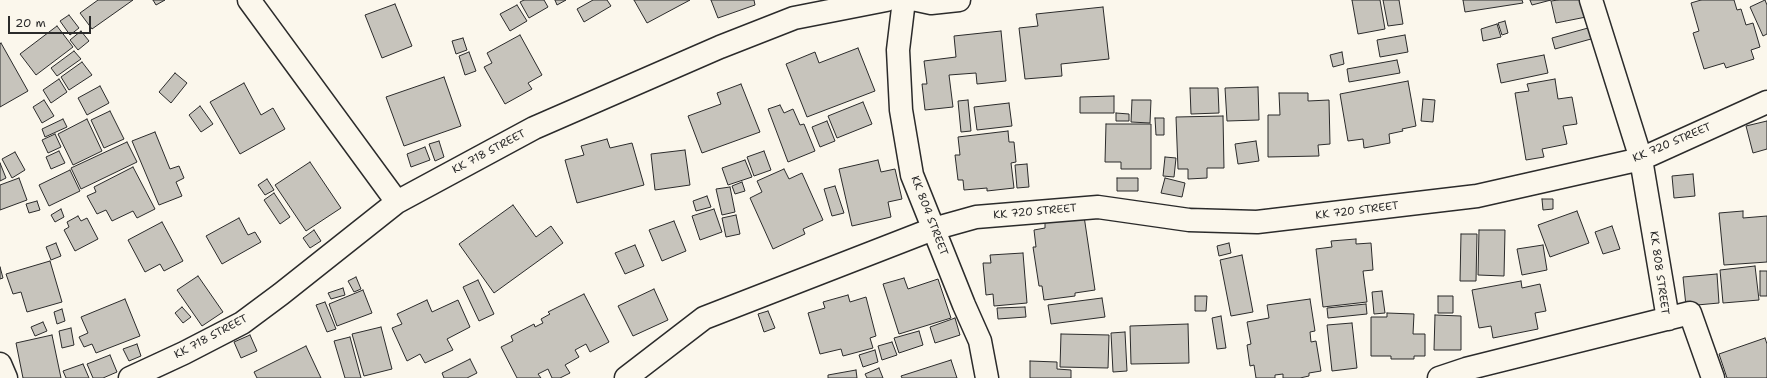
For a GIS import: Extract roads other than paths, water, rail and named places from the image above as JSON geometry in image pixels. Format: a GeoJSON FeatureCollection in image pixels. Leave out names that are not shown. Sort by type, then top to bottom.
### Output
{"type":"FeatureCollection","features":[{"type":"Feature","properties":{"kind":"street"},"geometry":{"type":"LineString","coordinates":[[249,0],[396,202]]}},
{"type":"Feature","properties":{"kind":"street","name":"KK 718 STREET"},"geometry":{"type":"LineString","coordinates":[[130,378],[184,353],[242,323],[281,294],[396,202],[534,128],[720,47],[794,18],[886,0]]}},
{"type":"Feature","properties":{"kind":"street","name":"KK 804 STREET"},"geometry":{"type":"LineString","coordinates":[[904,0],[898,50],[901,110],[912,175],[964,305],[980,340],[987,378]]}},
{"type":"Feature","properties":{"kind":"street"},"geometry":{"type":"LineString","coordinates":[[926,1],[959,0]]}},
{"type":"Feature","properties":{"kind":"street","name":"KK 808 STREET"},"geometry":{"type":"LineString","coordinates":[[1439,378],[1466,369],[1668,319],[1641,159],[1591,0]]}},
{"type":"Feature","properties":{"kind":"street","name":"KK 720 STREET"},"geometry":{"type":"LineString","coordinates":[[626,378],[704,318],[933,229],[976,217],[1098,207],[1189,220],[1257,222],[1477,196],[1641,159],[1767,102]]}},
{"type":"Feature","properties":{"kind":"street"},"geometry":{"type":"LineString","coordinates":[[1668,319],[1690,313],[1713,378]]}},
{"type":"Feature","properties":{"kind":"street"},"geometry":{"type":"LineString","coordinates":[[0,364],[6,378]]}}]}
